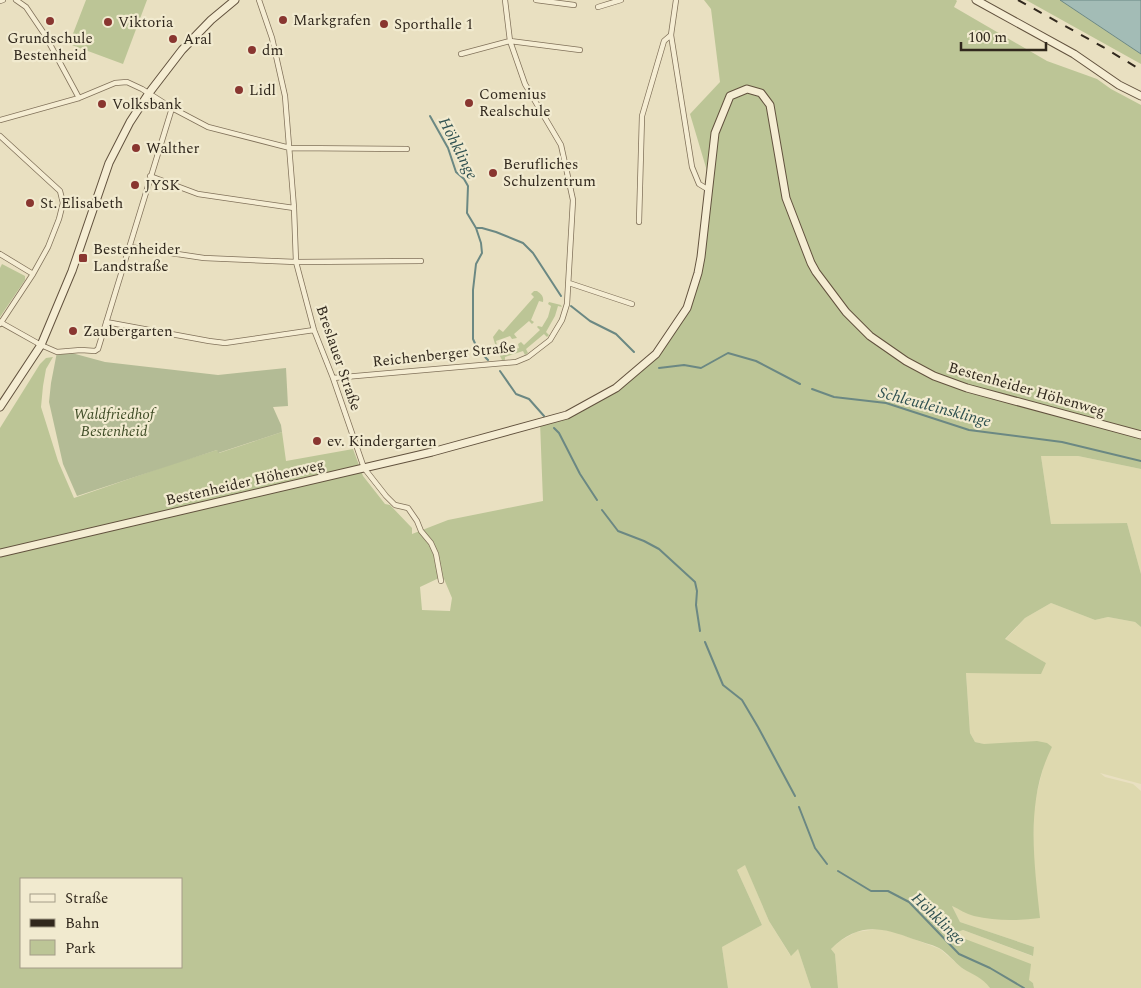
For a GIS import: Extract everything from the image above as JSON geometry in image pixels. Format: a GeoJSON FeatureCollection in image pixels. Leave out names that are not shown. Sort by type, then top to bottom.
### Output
{"type":"FeatureCollection","features":[{"type":"Feature","properties":{"kind":"street"},"geometry":{"type":"LineString","coordinates":[[16,0],[26,8],[45,35],[80,98]]}},
{"type":"Feature","properties":{"kind":"street"},"geometry":{"type":"LineString","coordinates":[[0,406],[41,345],[72,271],[109,163],[130,122],[149,93],[182,50],[211,20],[234,0]]}},
{"type":"Feature","properties":{"kind":"street","name":"Breslauer Straße"},"geometry":{"type":"LineString","coordinates":[[259,0],[272,38],[286,96],[296,262],[314,330],[364,468],[395,505],[408,508],[417,520],[421,531],[431,543],[436,554],[441,581]]}},
{"type":"Feature","properties":{"kind":"street","name":"Reichenberger Straße"},"geometry":{"type":"LineString","coordinates":[[332,378],[516,362],[528,357],[550,340],[562,320],[567,304],[569,283],[573,200],[561,145],[524,84],[510,41],[505,0]]}},
{"type":"Feature","properties":{"kind":"street"},"geometry":{"type":"LineString","coordinates":[[536,0],[574,5]]}},
{"type":"Feature","properties":{"kind":"street"},"geometry":{"type":"LineString","coordinates":[[598,7],[620,0]]}},
{"type":"Feature","properties":{"kind":"street"},"geometry":{"type":"LineString","coordinates":[[676,0],[671,35],[692,167],[699,184],[710,190]]}},
{"type":"Feature","properties":{"kind":"street"},"geometry":{"type":"LineString","coordinates":[[976,0],[1074,54],[1119,85],[1141,96]]}},
{"type":"Feature","properties":{"kind":"street"},"geometry":{"type":"LineString","coordinates":[[639,222],[642,116],[664,42],[671,35]]}},
{"type":"Feature","properties":{"kind":"street"},"geometry":{"type":"LineString","coordinates":[[461,54],[510,41],[580,50]]}},
{"type":"Feature","properties":{"kind":"street"},"geometry":{"type":"LineString","coordinates":[[0,120],[80,98],[114,83],[127,82],[208,127],[290,148],[407,149]]}},
{"type":"Feature","properties":{"kind":"street","name":"Bestenheider Höhenweg"},"geometry":{"type":"LineString","coordinates":[[0,552],[432,452],[567,415],[616,388],[656,354],[687,308],[698,273],[705,232],[716,133],[730,96],[747,89],[761,93],[770,105],[786,198],[811,263],[846,312],[870,336],[906,361],[934,376],[967,388],[1141,435]]}},
{"type":"Feature","properties":{"kind":"street"},"geometry":{"type":"LineString","coordinates":[[0,136],[60,192],[63,203],[48,246],[33,274],[0,323],[57,352],[95,351],[98,349],[172,108]]}},
{"type":"Feature","properties":{"kind":"street"},"geometry":{"type":"LineString","coordinates":[[150,176],[198,194],[294,208]]}},
{"type":"Feature","properties":{"kind":"street"},"geometry":{"type":"LineString","coordinates":[[130,247],[204,258],[296,262],[421,261]]}},
{"type":"Feature","properties":{"kind":"street"},"geometry":{"type":"LineString","coordinates":[[0,254],[33,274]]}},
{"type":"Feature","properties":{"kind":"street"},"geometry":{"type":"LineString","coordinates":[[569,283],[632,304]]}},
{"type":"Feature","properties":{"kind":"street"},"geometry":{"type":"LineString","coordinates":[[106,322],[225,343],[314,330]]}},
{"type":"Feature","properties":{"kind":"shaded area"},"geometry":{"type":"Polygon","coordinates":[[[1041,456],[1078,456],[1141,469],[1141,574],[1127,523],[1051,524],[1041,456]]]}},
{"type":"Feature","properties":{"kind":"shaded area"},"geometry":{"type":"Polygon","coordinates":[[[1051,603],[1095,620],[1108,617],[1135,622],[1141,627],[1141,784],[1100,773],[1105,777],[1133,784],[1141,791],[1141,988],[1034,988],[1033,983],[951,934],[963,930],[1032,956],[1034,947],[960,922],[952,906],[972,915],[1033,860],[1034,805],[1045,760],[1052,747],[975,742],[970,733],[966,673],[1046,663],[1005,640],[1025,618],[1051,603]]]}},
{"type":"Feature","properties":{"kind":"shaded area"},"geometry":{"type":"Polygon","coordinates":[[[745,864],[769,921],[790,955],[798,948],[811,988],[728,988],[722,947],[762,925],[737,870],[745,864]]]}},
{"type":"Feature","properties":{"kind":"shaded area"},"geometry":{"type":"Polygon","coordinates":[[[878,929],[895,932],[940,949],[962,968],[985,980],[990,988],[838,988],[835,954],[831,949],[840,941],[856,932],[878,929]]]}},
{"type":"Feature","properties":{"kind":"green space","name":"Viktoria"},"geometry":{"type":"Polygon","coordinates":[[[86,0],[147,0],[123,64],[69,44],[86,0]]]}},
{"type":"Feature","properties":{"kind":"green space"},"geometry":{"type":"Polygon","coordinates":[[[704,0],[956,0],[954,7],[1047,61],[1097,79],[1141,105],[1141,469],[1078,456],[1041,456],[1051,524],[1127,523],[1141,574],[1141,627],[1135,622],[1108,617],[1095,620],[1051,603],[1025,618],[1005,639],[1046,663],[1041,674],[966,673],[970,733],[975,742],[984,744],[1037,741],[1047,743],[1052,747],[1043,767],[1035,809],[1034,853],[1040,918],[998,920],[982,918],[952,906],[960,922],[1034,947],[1033,956],[963,930],[952,934],[1031,964],[1029,980],[1033,983],[1034,988],[990,988],[981,979],[962,968],[939,948],[890,932],[870,929],[851,934],[831,949],[835,954],[838,988],[811,988],[798,949],[791,956],[769,921],[745,865],[737,870],[762,925],[722,947],[728,988],[0,988],[0,428],[40,364],[46,358],[53,357],[46,369],[41,407],[58,461],[74,498],[172,464],[217,450],[219,453],[282,432],[286,461],[353,449],[363,476],[385,504],[390,505],[412,528],[412,534],[448,520],[543,501],[540,422],[567,415],[616,388],[656,354],[687,308],[698,273],[710,181],[690,114],[720,82],[711,9],[704,0]],[[439,578],[420,587],[422,610],[450,611],[452,598],[444,579],[439,578]]]}},
{"type":"Feature","properties":{"kind":"green space"},"geometry":{"type":"Polygon","coordinates":[[[1026,0],[1060,0],[1141,54],[1141,64],[1026,0]]]}},
{"type":"Feature","properties":{"kind":"green space"},"geometry":{"type":"Polygon","coordinates":[[[2,264],[25,276],[25,280],[0,317],[0,268],[2,264]]]}},
{"type":"Feature","properties":{"kind":"green space"},"geometry":{"type":"Polygon","coordinates":[[[534,291],[541,294],[543,302],[539,301],[531,320],[534,322],[532,324],[529,321],[514,334],[517,338],[512,339],[510,336],[496,341],[497,345],[495,344],[493,337],[499,329],[503,332],[534,297],[531,294],[534,291]]]}},
{"type":"Feature","properties":{"kind":"green space"},"geometry":{"type":"Polygon","coordinates":[[[549,302],[561,305],[562,307],[558,306],[546,332],[549,335],[547,337],[544,334],[526,349],[528,353],[525,355],[523,351],[505,357],[505,361],[502,360],[498,352],[500,351],[501,354],[519,348],[518,344],[521,342],[524,345],[540,330],[537,327],[542,327],[548,317],[551,306],[548,304],[549,302]]]}},
{"type":"Feature","properties":{"kind":"green space","name":"Waldfriedhof Bestenheid"},"geometry":{"type":"Polygon","coordinates":[[[57,352],[68,352],[105,362],[218,375],[286,368],[288,406],[273,407],[282,432],[218,453],[217,450],[77,496],[63,464],[49,402],[57,352]]]}},
{"type":"Feature","properties":{"kind":"water"},"geometry":{"type":"Polygon","coordinates":[[[1060,0],[1141,0],[1141,54],[1060,0]]]}},
{"type":"Feature","properties":{"kind":"waterway","name":"Höhklinge"},"geometry":{"type":"LineString","coordinates":[[430,116],[448,148],[456,172],[464,179],[468,186],[467,213],[476,228],[482,253],[476,264],[473,290],[473,339],[478,350],[488,360]]}},
{"type":"Feature","properties":{"kind":"waterway","name":"Schleutleinsklinge"},"geometry":{"type":"LineString","coordinates":[[476,228],[496,232],[523,243],[533,253],[561,296]]}},
{"type":"Feature","properties":{"kind":"waterway","name":"Schleutleinsklinge"},"geometry":{"type":"LineString","coordinates":[[571,306],[590,321],[616,334],[634,352]]}},
{"type":"Feature","properties":{"kind":"waterway","name":"Schleutleinsklinge"},"geometry":{"type":"LineString","coordinates":[[659,368],[684,365],[701,368],[728,353],[756,361],[800,384]]}},
{"type":"Feature","properties":{"kind":"waterway","name":"Höhklinge"},"geometry":{"type":"LineString","coordinates":[[500,371],[516,394],[529,399],[544,416]]}},
{"type":"Feature","properties":{"kind":"waterway","name":"Schleutleinsklinge"},"geometry":{"type":"LineString","coordinates":[[812,389],[834,397],[886,403],[969,430],[1062,442],[1141,461]]}},
{"type":"Feature","properties":{"kind":"waterway","name":"Höhklinge"},"geometry":{"type":"LineString","coordinates":[[554,428],[559,433],[580,474],[597,500]]}},
{"type":"Feature","properties":{"kind":"waterway","name":"Höhklinge"},"geometry":{"type":"LineString","coordinates":[[602,510],[618,531],[659,549],[695,582],[700,631]]}},
{"type":"Feature","properties":{"kind":"waterway","name":"Höhklinge"},"geometry":{"type":"LineString","coordinates":[[705,642],[723,685],[742,700],[795,796]]}},
{"type":"Feature","properties":{"kind":"waterway","name":"Höhklinge"},"geometry":{"type":"LineString","coordinates":[[799,807],[815,848],[827,864]]}},
{"type":"Feature","properties":{"kind":"waterway","name":"Höhklinge"},"geometry":{"type":"LineString","coordinates":[[838,871],[871,891],[888,891],[909,902],[959,954],[990,968],[1024,988]]}},
{"type":"Feature","properties":{"kind":"railway"},"geometry":{"type":"LineString","coordinates":[[1018,0],[1141,70]]}},
{"type":"Feature","properties":{"kind":"place","name":"Markgrafen"},"geometry":{"type":"Point","coordinates":[283,20]}},
{"type":"Feature","properties":{"kind":"place","name":"Grundschule Bestenheid"},"geometry":{"type":"Point","coordinates":[50,21]}},
{"type":"Feature","properties":{"kind":"place","name":"Viktoria"},"geometry":{"type":"Point","coordinates":[108,22]}},
{"type":"Feature","properties":{"kind":"place","name":"Sporthalle 1"},"geometry":{"type":"Point","coordinates":[384,24]}},
{"type":"Feature","properties":{"kind":"place","name":"Aral"},"geometry":{"type":"Point","coordinates":[173,39]}},
{"type":"Feature","properties":{"kind":"place","name":"dm"},"geometry":{"type":"Point","coordinates":[252,50]}},
{"type":"Feature","properties":{"kind":"place","name":"Lidl"},"geometry":{"type":"Point","coordinates":[239,90]}},
{"type":"Feature","properties":{"kind":"place","name":"Comenius Realschule"},"geometry":{"type":"Point","coordinates":[469,103]}},
{"type":"Feature","properties":{"kind":"place","name":"Volksbank"},"geometry":{"type":"Point","coordinates":[102,104]}},
{"type":"Feature","properties":{"kind":"place","name":"Walther"},"geometry":{"type":"Point","coordinates":[136,148]}},
{"type":"Feature","properties":{"kind":"place","name":"Berufliches Schulzentrum"},"geometry":{"type":"Point","coordinates":[493,173]}},
{"type":"Feature","properties":{"kind":"place","name":"JYSK"},"geometry":{"type":"Point","coordinates":[135,185]}},
{"type":"Feature","properties":{"kind":"place","name":"St. Elisabeth"},"geometry":{"type":"Point","coordinates":[30,203]}},
{"type":"Feature","properties":{"kind":"place","name":"Bestenheider Landstraße"},"geometry":{"type":"Point","coordinates":[83,258]}},
{"type":"Feature","properties":{"kind":"place","name":"Zaubergarten"},"geometry":{"type":"Point","coordinates":[73,331]}},
{"type":"Feature","properties":{"kind":"place","name":"ev. Kindergarten"},"geometry":{"type":"Point","coordinates":[317,441]}}]}
